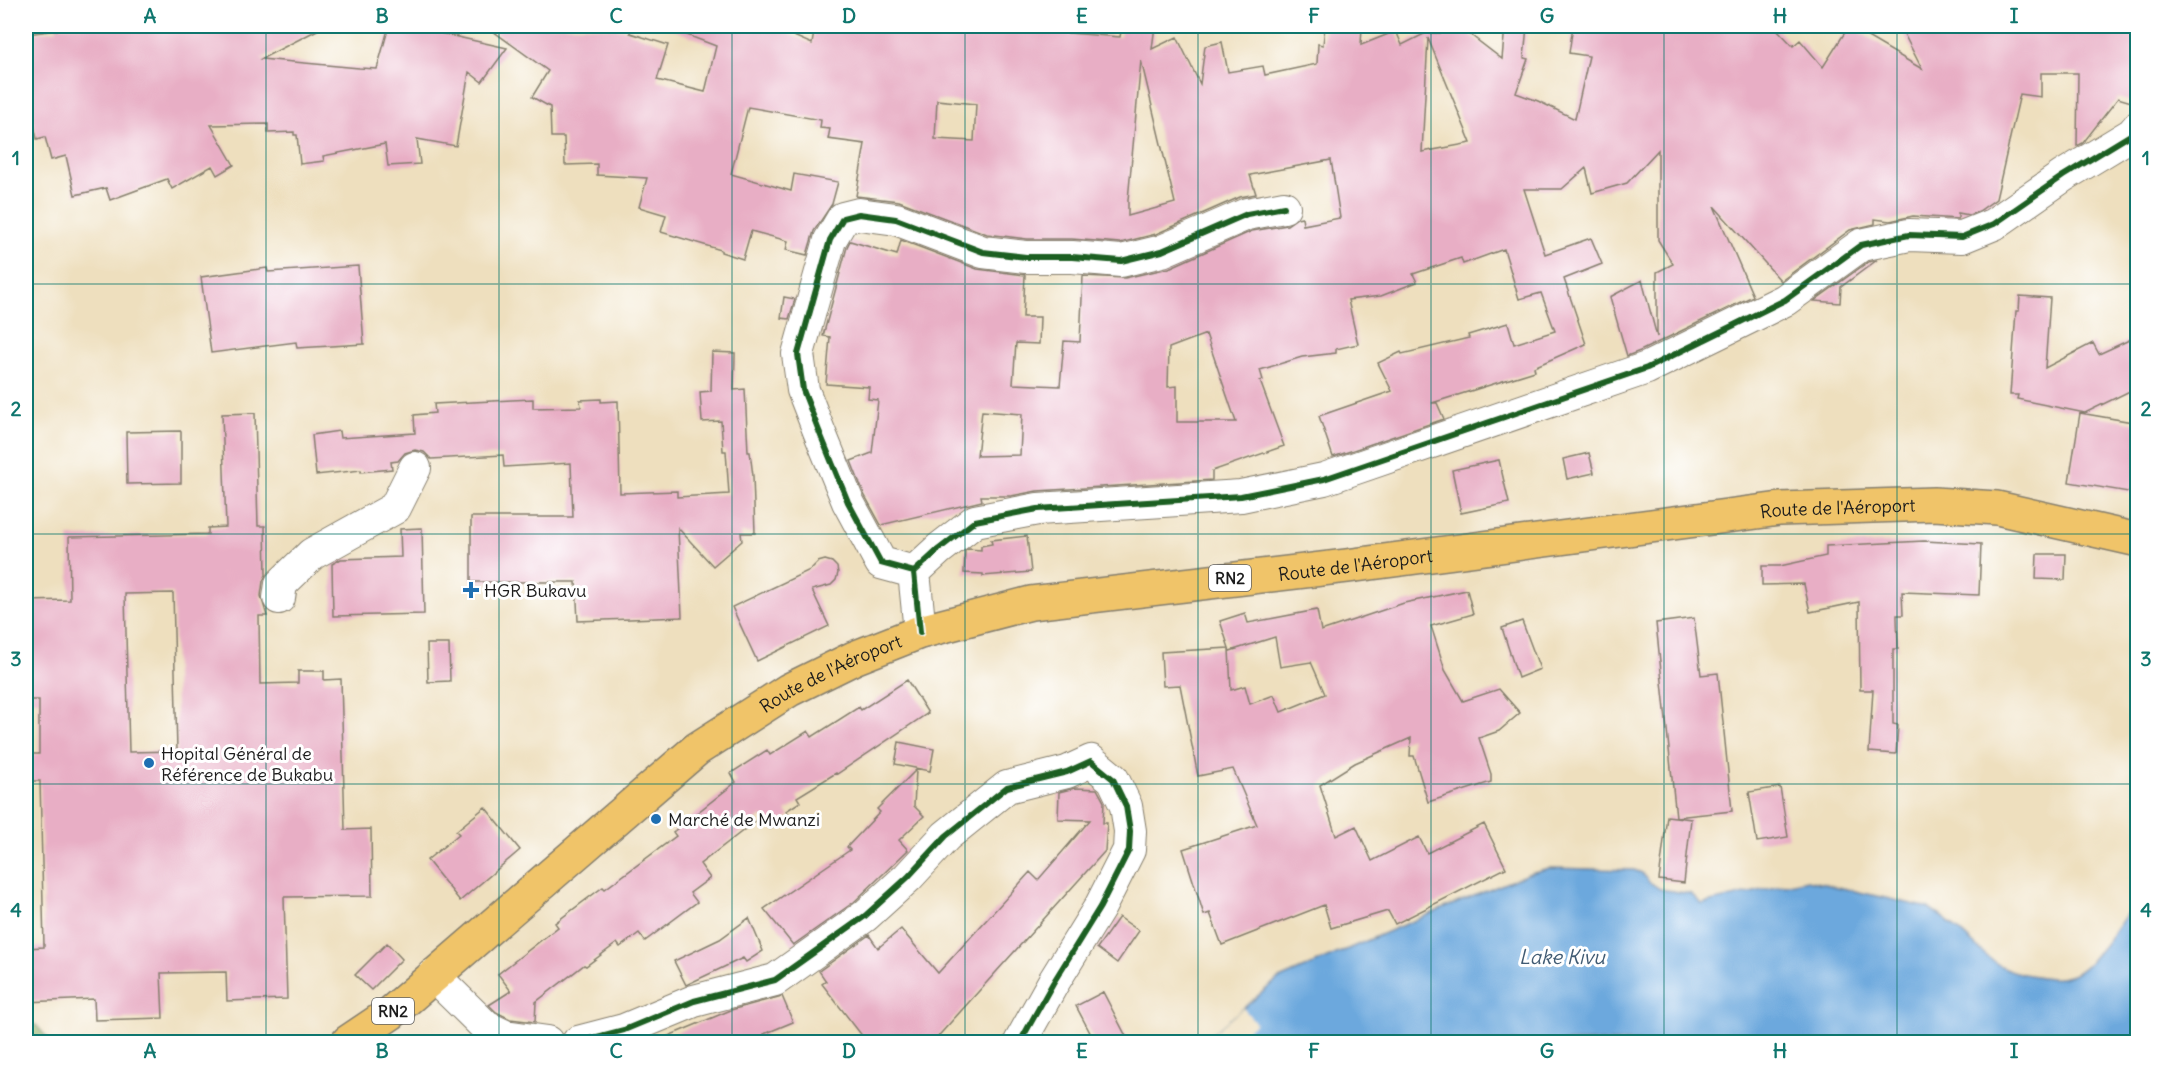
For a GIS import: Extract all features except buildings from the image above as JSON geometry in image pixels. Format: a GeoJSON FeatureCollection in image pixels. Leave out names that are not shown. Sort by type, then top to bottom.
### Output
{"type":"FeatureCollection","features":[{"type":"Feature","properties":{"kind":"highway","name":"Route de l'Aéroport"},"geometry":{"type":"LineString","coordinates":[[433,975],[697,749],[789,690],[854,658],[920,632],[1031,603],[1347,566],[1780,509],[1934,504],[1997,508],[2138,540]]}},
{"type":"Feature","properties":{"kind":"highway","name":"RN2"},"geometry":{"type":"LineString","coordinates":[[348,1042],[391,1013],[433,975]]}},
{"type":"Feature","properties":{"kind":"street"},"geometry":{"type":"LineString","coordinates":[[914,572],[939,549],[975,522],[1038,509],[1241,496],[1324,479],[1647,368],[1785,300],[1861,245],[1909,235],[1962,237],[1994,224],[2063,176],[2132,134],[2138,127]]}},
{"type":"Feature","properties":{"kind":"street"},"geometry":{"type":"LineString","coordinates":[[914,572],[881,563],[848,502],[803,390],[798,354],[830,240],[843,218],[859,214],[896,219],[983,252],[1026,257],[1072,257],[1121,261],[1162,251],[1247,214],[1284,207]]}},
{"type":"Feature","properties":{"kind":"street"},"geometry":{"type":"LineString","coordinates":[[279,598],[281,584],[312,554],[395,508],[415,468]]}},
{"type":"Feature","properties":{"kind":"street"},"geometry":{"type":"LineString","coordinates":[[914,572],[920,632]]}},
{"type":"Feature","properties":{"kind":"street"},"geometry":{"type":"LineString","coordinates":[[578,1042],[624,1030],[694,1001],[775,980],[865,916],[908,877],[946,836],[1007,787],[1067,772],[1091,761],[1113,779],[1126,806],[1130,831],[1129,850],[1100,907],[1020,1042]]}},
{"type":"Feature","properties":{"kind":"street"},"geometry":{"type":"LineString","coordinates":[[433,975],[486,1027],[505,1036],[548,1042]]}},
{"type":"Feature","properties":{"kind":"green space"},"geometry":{"type":"Polygon","coordinates":[[[26,1023],[36,1025],[50,1041],[26,1034],[26,1023]]]}},
{"type":"Feature","properties":{"kind":"water","name":"Lake Kivu"},"geometry":{"type":"Polygon","coordinates":[[[1549,868],[1634,870],[1642,873],[1648,881],[1660,889],[1691,894],[1702,904],[1807,880],[1929,908],[1999,965],[2023,974],[2054,978],[2072,975],[2090,962],[2137,899],[2137,1042],[1203,1042],[1277,980],[1396,928],[1530,873],[1549,868]]]}},
{"type":"Feature","properties":{"kind":"pier"},"geometry":{"type":"Polygon","coordinates":[[[1243,1008],[1256,1023],[1233,1042],[1203,1042],[1243,1008]]]}},
{"type":"Feature","properties":{"kind":"cycle path"},"geometry":{"type":"LineString","coordinates":[[920,632],[914,572],[975,521],[1038,509],[1241,496],[1324,479],[1647,368],[1785,300],[1861,245],[1909,235],[1962,237],[1994,224],[2063,176],[2132,134],[2138,127]]}},
{"type":"Feature","properties":{"kind":"cycle path"},"geometry":{"type":"LineString","coordinates":[[914,572],[881,563],[848,502],[803,390],[798,354],[830,240],[843,218],[859,214],[896,219],[983,252],[1026,257],[1072,257],[1121,261],[1162,251],[1247,214],[1284,207]]}},
{"type":"Feature","properties":{"kind":"cycle path"},"geometry":{"type":"LineString","coordinates":[[578,1042],[624,1030],[694,1001],[775,980],[865,916],[908,877],[946,836],[1007,787],[1067,772],[1091,761],[1113,779],[1126,806],[1130,831],[1129,850],[1100,907],[1020,1042]]}},
{"type":"Feature","properties":{"kind":"place","name":"HGR Bukavu"},"geometry":{"type":"Point","coordinates":[471,590]}},
{"type":"Feature","properties":{"kind":"place","name":"Hopital Général de Référence de Bukabu"},"geometry":{"type":"Point","coordinates":[149,763]}},
{"type":"Feature","properties":{"kind":"place","name":"Marché de Mwanzi"},"geometry":{"type":"Point","coordinates":[656,819]}}]}
